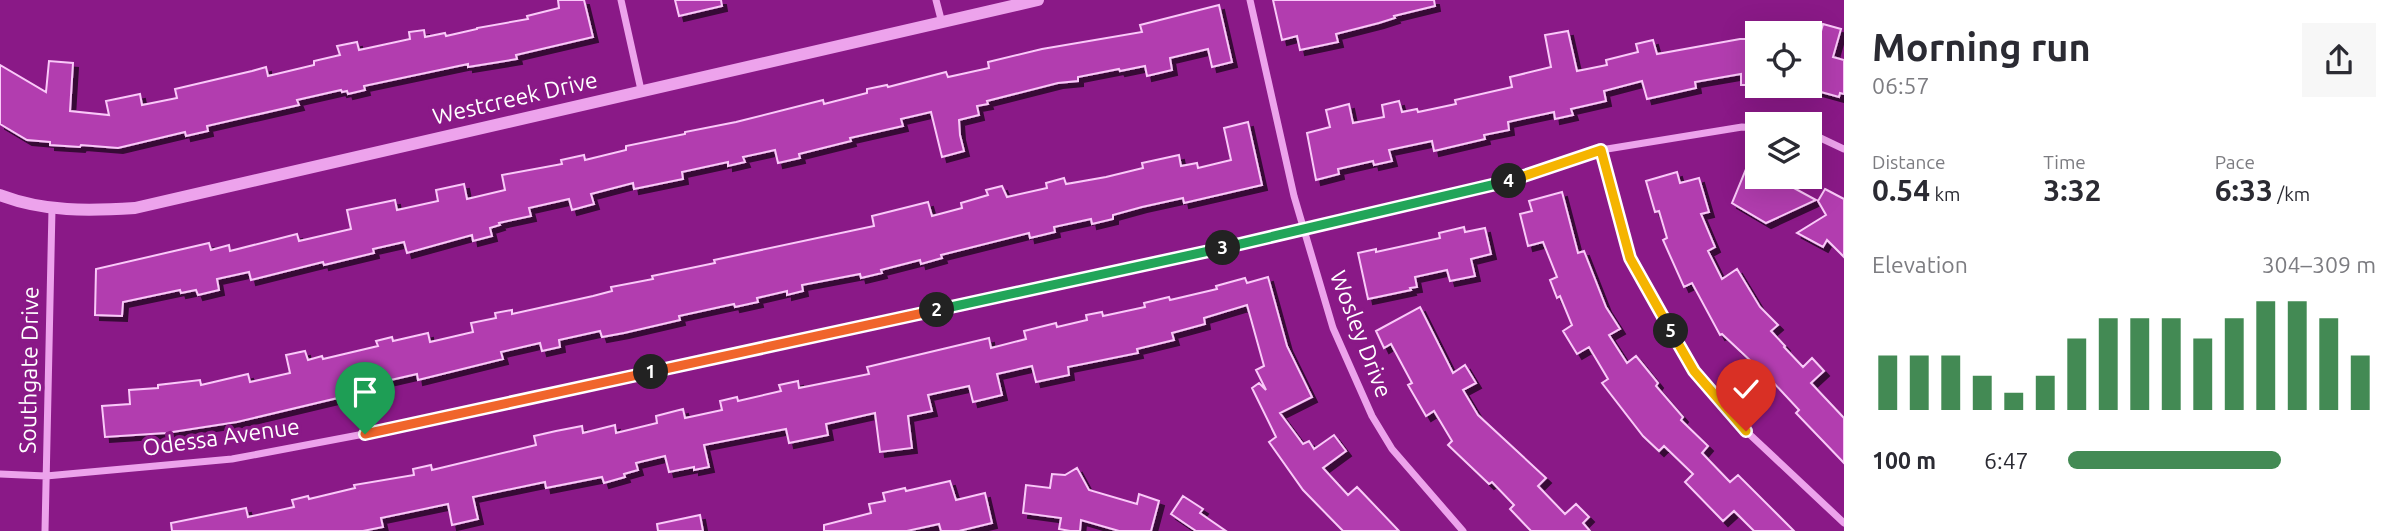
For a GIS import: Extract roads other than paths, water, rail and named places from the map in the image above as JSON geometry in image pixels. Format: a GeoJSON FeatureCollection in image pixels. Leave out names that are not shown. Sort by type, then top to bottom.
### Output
{"type":"FeatureCollection","features":[{"type":"Feature","properties":{"kind":"street"},"geometry":{"type":"LineString","coordinates":[[621,0],[641,90]]}},
{"type":"Feature","properties":{"kind":"street"},"geometry":{"type":"LineString","coordinates":[[936,0],[942,23]]}},
{"type":"Feature","properties":{"kind":"street","name":"Westcreek Drive"},"geometry":{"type":"LineString","coordinates":[[0,195],[52,209],[87,211],[135,208],[1038,0]]}},
{"type":"Feature","properties":{"kind":"street","name":"Wosley Drive"},"geometry":{"type":"LineString","coordinates":[[1250,0],[1294,195],[1333,328],[1372,415],[1392,449],[1463,531]]}},
{"type":"Feature","properties":{"kind":"street","name":"Odessa Avenue"},"geometry":{"type":"LineString","coordinates":[[0,474],[46,476],[232,459],[365,434],[1304,230],[1502,183],[1601,150],[1745,127]]}},
{"type":"Feature","properties":{"kind":"street"},"geometry":{"type":"LineString","coordinates":[[1822,139],[1844,149]]}},
{"type":"Feature","properties":{"kind":"street"},"geometry":{"type":"LineString","coordinates":[[1601,150],[1630,258],[1694,371],[1746,431],[1844,523]]}},
{"type":"Feature","properties":{"kind":"street","name":"Southgate Drive"},"geometry":{"type":"LineString","coordinates":[[45,531],[52,209]]}}]}
